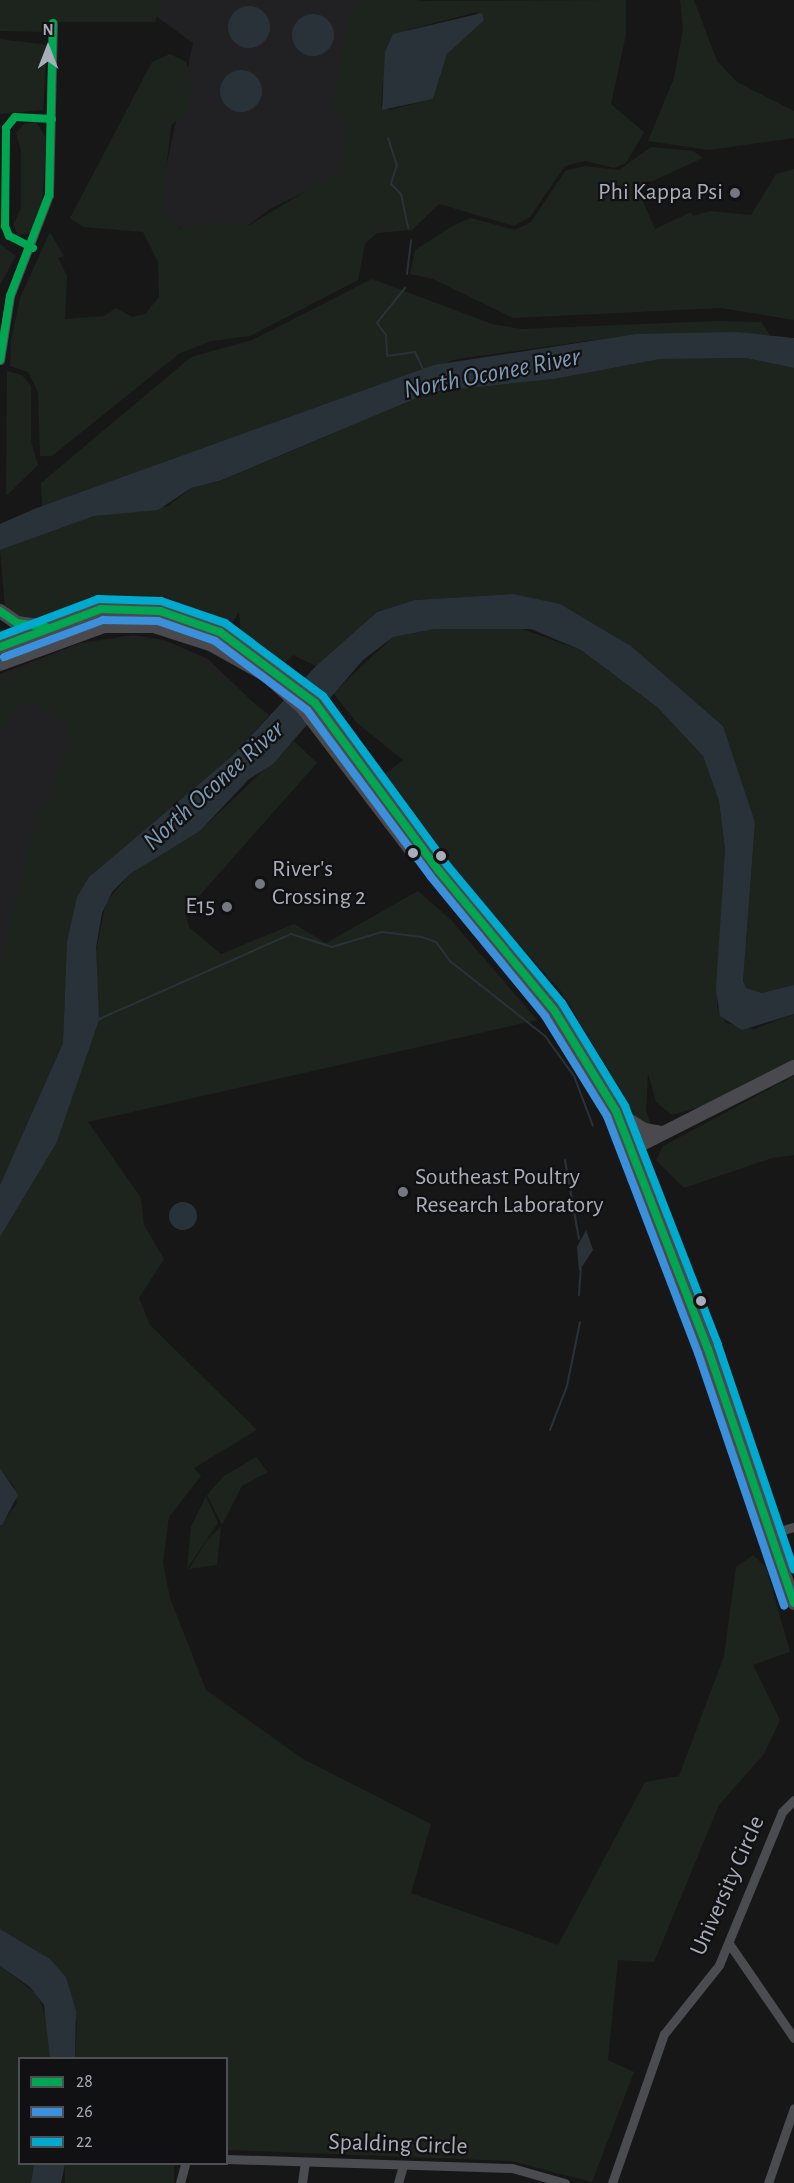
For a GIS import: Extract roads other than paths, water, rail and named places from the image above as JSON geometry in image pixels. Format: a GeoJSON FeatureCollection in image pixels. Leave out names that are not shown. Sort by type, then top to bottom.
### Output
{"type":"FeatureCollection","features":[{"type":"Feature","properties":{"kind":"main road"},"geometry":{"type":"LineString","coordinates":[[0,644],[102,609],[160,610],[220,632],[269,671],[339,740],[411,850],[439,871],[554,1010],[616,1111],[634,1148],[794,1603]]}},
{"type":"Feature","properties":{"kind":"main road"},"geometry":{"type":"LineString","coordinates":[[0,610],[16,623],[46,627]]}},
{"type":"Feature","properties":{"kind":"main road"},"geometry":{"type":"LineString","coordinates":[[3,662],[86,630],[137,624],[200,640],[269,671]]}},
{"type":"Feature","properties":{"kind":"main road"},"geometry":{"type":"LineString","coordinates":[[634,1148],[794,1067]]}},
{"type":"Feature","properties":{"kind":"main road"},"geometry":{"type":"LineString","coordinates":[[616,1111],[644,1130],[663,1133]]}},
{"type":"Feature","properties":{"kind":"street"},"geometry":{"type":"LineString","coordinates":[[0,360],[10,296],[50,195],[53,23]]}},
{"type":"Feature","properties":{"kind":"street"},"geometry":{"type":"LineString","coordinates":[[0,644],[3,662]]}},
{"type":"Feature","properties":{"kind":"street"},"geometry":{"type":"LineString","coordinates":[[769,1534],[794,1527]]}},
{"type":"Feature","properties":{"kind":"street","name":"University Circle"},"geometry":{"type":"LineString","coordinates":[[612,2183],[664,2034],[730,1945],[774,1829],[794,1800]]}},
{"type":"Feature","properties":{"kind":"street"},"geometry":{"type":"LineString","coordinates":[[730,1945],[794,2038]]}},
{"type":"Feature","properties":{"kind":"street"},"geometry":{"type":"LineString","coordinates":[[768,2183],[794,2108]]}},
{"type":"Feature","properties":{"kind":"street","name":"Spalding Circle"},"geometry":{"type":"LineString","coordinates":[[228,2159],[512,2168],[565,2183]]}},
{"type":"Feature","properties":{"kind":"street"},"geometry":{"type":"LineString","coordinates":[[302,2183],[305,2162]]}},
{"type":"Feature","properties":{"kind":"street"},"geometry":{"type":"LineString","coordinates":[[180,2183],[184,2165]]}},
{"type":"Feature","properties":{"kind":"street"},"geometry":{"type":"LineString","coordinates":[[398,2183],[403,2165]]}},
{"type":"Feature","properties":{"kind":"water"},"geometry":{"type":"Polygon","coordinates":[[[249,6],[257,7],[264,12],[269,19],[269,35],[264,42],[257,47],[249,48],[241,47],[234,42],[229,35],[228,27],[229,19],[234,12],[241,7],[249,6]]]}},
{"type":"Feature","properties":{"kind":"water"},"geometry":{"type":"Polygon","coordinates":[[[482,13],[484,20],[447,54],[433,99],[382,110],[385,52],[393,34],[482,13]]]}},
{"type":"Feature","properties":{"kind":"water"},"geometry":{"type":"Polygon","coordinates":[[[313,14],[321,15],[328,20],[333,27],[333,43],[328,50],[321,55],[313,56],[305,55],[298,50],[293,43],[292,35],[293,27],[298,20],[305,15],[313,14]]]}},
{"type":"Feature","properties":{"kind":"water"},"geometry":{"type":"Polygon","coordinates":[[[241,70],[249,71],[256,76],[261,83],[261,99],[256,106],[249,111],[241,112],[233,111],[226,106],[221,99],[220,91],[221,83],[226,76],[233,71],[241,70]]]}},
{"type":"Feature","properties":{"kind":"water","name":"North Oconee River"},"geometry":{"type":"Polygon","coordinates":[[[737,332],[794,338],[794,368],[746,358],[660,359],[554,379],[431,392],[222,480],[191,488],[158,510],[94,516],[0,550],[0,524],[34,509],[434,365],[636,334],[737,332]]]}},
{"type":"Feature","properties":{"kind":"water","name":"North Oconee River"},"geometry":{"type":"Polygon","coordinates":[[[513,594],[560,604],[631,646],[723,726],[755,822],[743,981],[746,988],[762,993],[794,985],[794,1014],[742,1030],[720,1016],[716,990],[725,849],[719,801],[703,756],[657,707],[581,650],[531,629],[435,629],[393,637],[363,660],[273,764],[249,779],[200,831],[130,874],[112,892],[102,913],[96,948],[99,1020],[56,1144],[0,1237],[0,1185],[63,1043],[67,942],[77,897],[89,877],[231,757],[316,666],[377,612],[415,600],[513,594]]]}},
{"type":"Feature","properties":{"kind":"water"},"geometry":{"type":"Polygon","coordinates":[[[183,1202],[193,1206],[197,1216],[193,1226],[183,1230],[173,1226],[169,1216],[173,1206],[183,1202]]]}},
{"type":"Feature","properties":{"kind":"water"},"geometry":{"type":"Polygon","coordinates":[[[586,1230],[593,1250],[579,1271],[577,1247],[586,1230]]]}},
{"type":"Feature","properties":{"kind":"water"},"geometry":{"type":"Polygon","coordinates":[[[0,1468],[18,1495],[2,1525],[0,1525],[0,1468]]]}},
{"type":"Feature","properties":{"kind":"water"},"geometry":{"type":"Polygon","coordinates":[[[0,1929],[50,1959],[66,1977],[76,2011],[75,2057],[50,2057],[44,2005],[30,1987],[0,1966],[0,1929]]]}},
{"type":"Feature","properties":{"kind":"water"},"geometry":{"type":"Polygon","coordinates":[[[34,2165],[65,2165],[61,2183],[31,2183],[34,2165]]]}},
{"type":"Feature","properties":{"kind":"waterway"},"geometry":{"type":"LineString","coordinates":[[388,138],[397,165],[391,184],[401,194],[408,228]]}},
{"type":"Feature","properties":{"kind":"waterway"},"geometry":{"type":"LineString","coordinates":[[407,274],[411,240]]}},
{"type":"Feature","properties":{"kind":"waterway","name":"North Oconee River"},"geometry":{"type":"LineString","coordinates":[[405,288],[377,323],[386,335],[387,356],[415,352],[423,369]]}},
{"type":"Feature","properties":{"kind":"waterway"},"geometry":{"type":"LineString","coordinates":[[97,1020],[291,934],[332,947],[382,932],[422,937],[436,942],[450,961],[545,1036],[574,1076],[593,1126]]}},
{"type":"Feature","properties":{"kind":"waterway"},"geometry":{"type":"LineString","coordinates":[[565,1160],[579,1239]]}},
{"type":"Feature","properties":{"kind":"waterway"},"geometry":{"type":"LineString","coordinates":[[579,1295],[581,1268]]}},
{"type":"Feature","properties":{"kind":"waterway"},"geometry":{"type":"LineString","coordinates":[[550,1430],[567,1386],[580,1322]]}},
{"type":"Feature","properties":{"kind":"place","name":"Phi Kappa Psi"},"geometry":{"type":"Point","coordinates":[735,193]}},
{"type":"Feature","properties":{"kind":"place","name":"River's Crossing 2"},"geometry":{"type":"Point","coordinates":[260,884]}},
{"type":"Feature","properties":{"kind":"place","name":"E15"},"geometry":{"type":"Point","coordinates":[227,907]}},
{"type":"Feature","properties":{"kind":"place","name":"Southeast Poultry Research Laboratory"},"geometry":{"type":"Point","coordinates":[403,1192]}}]}
